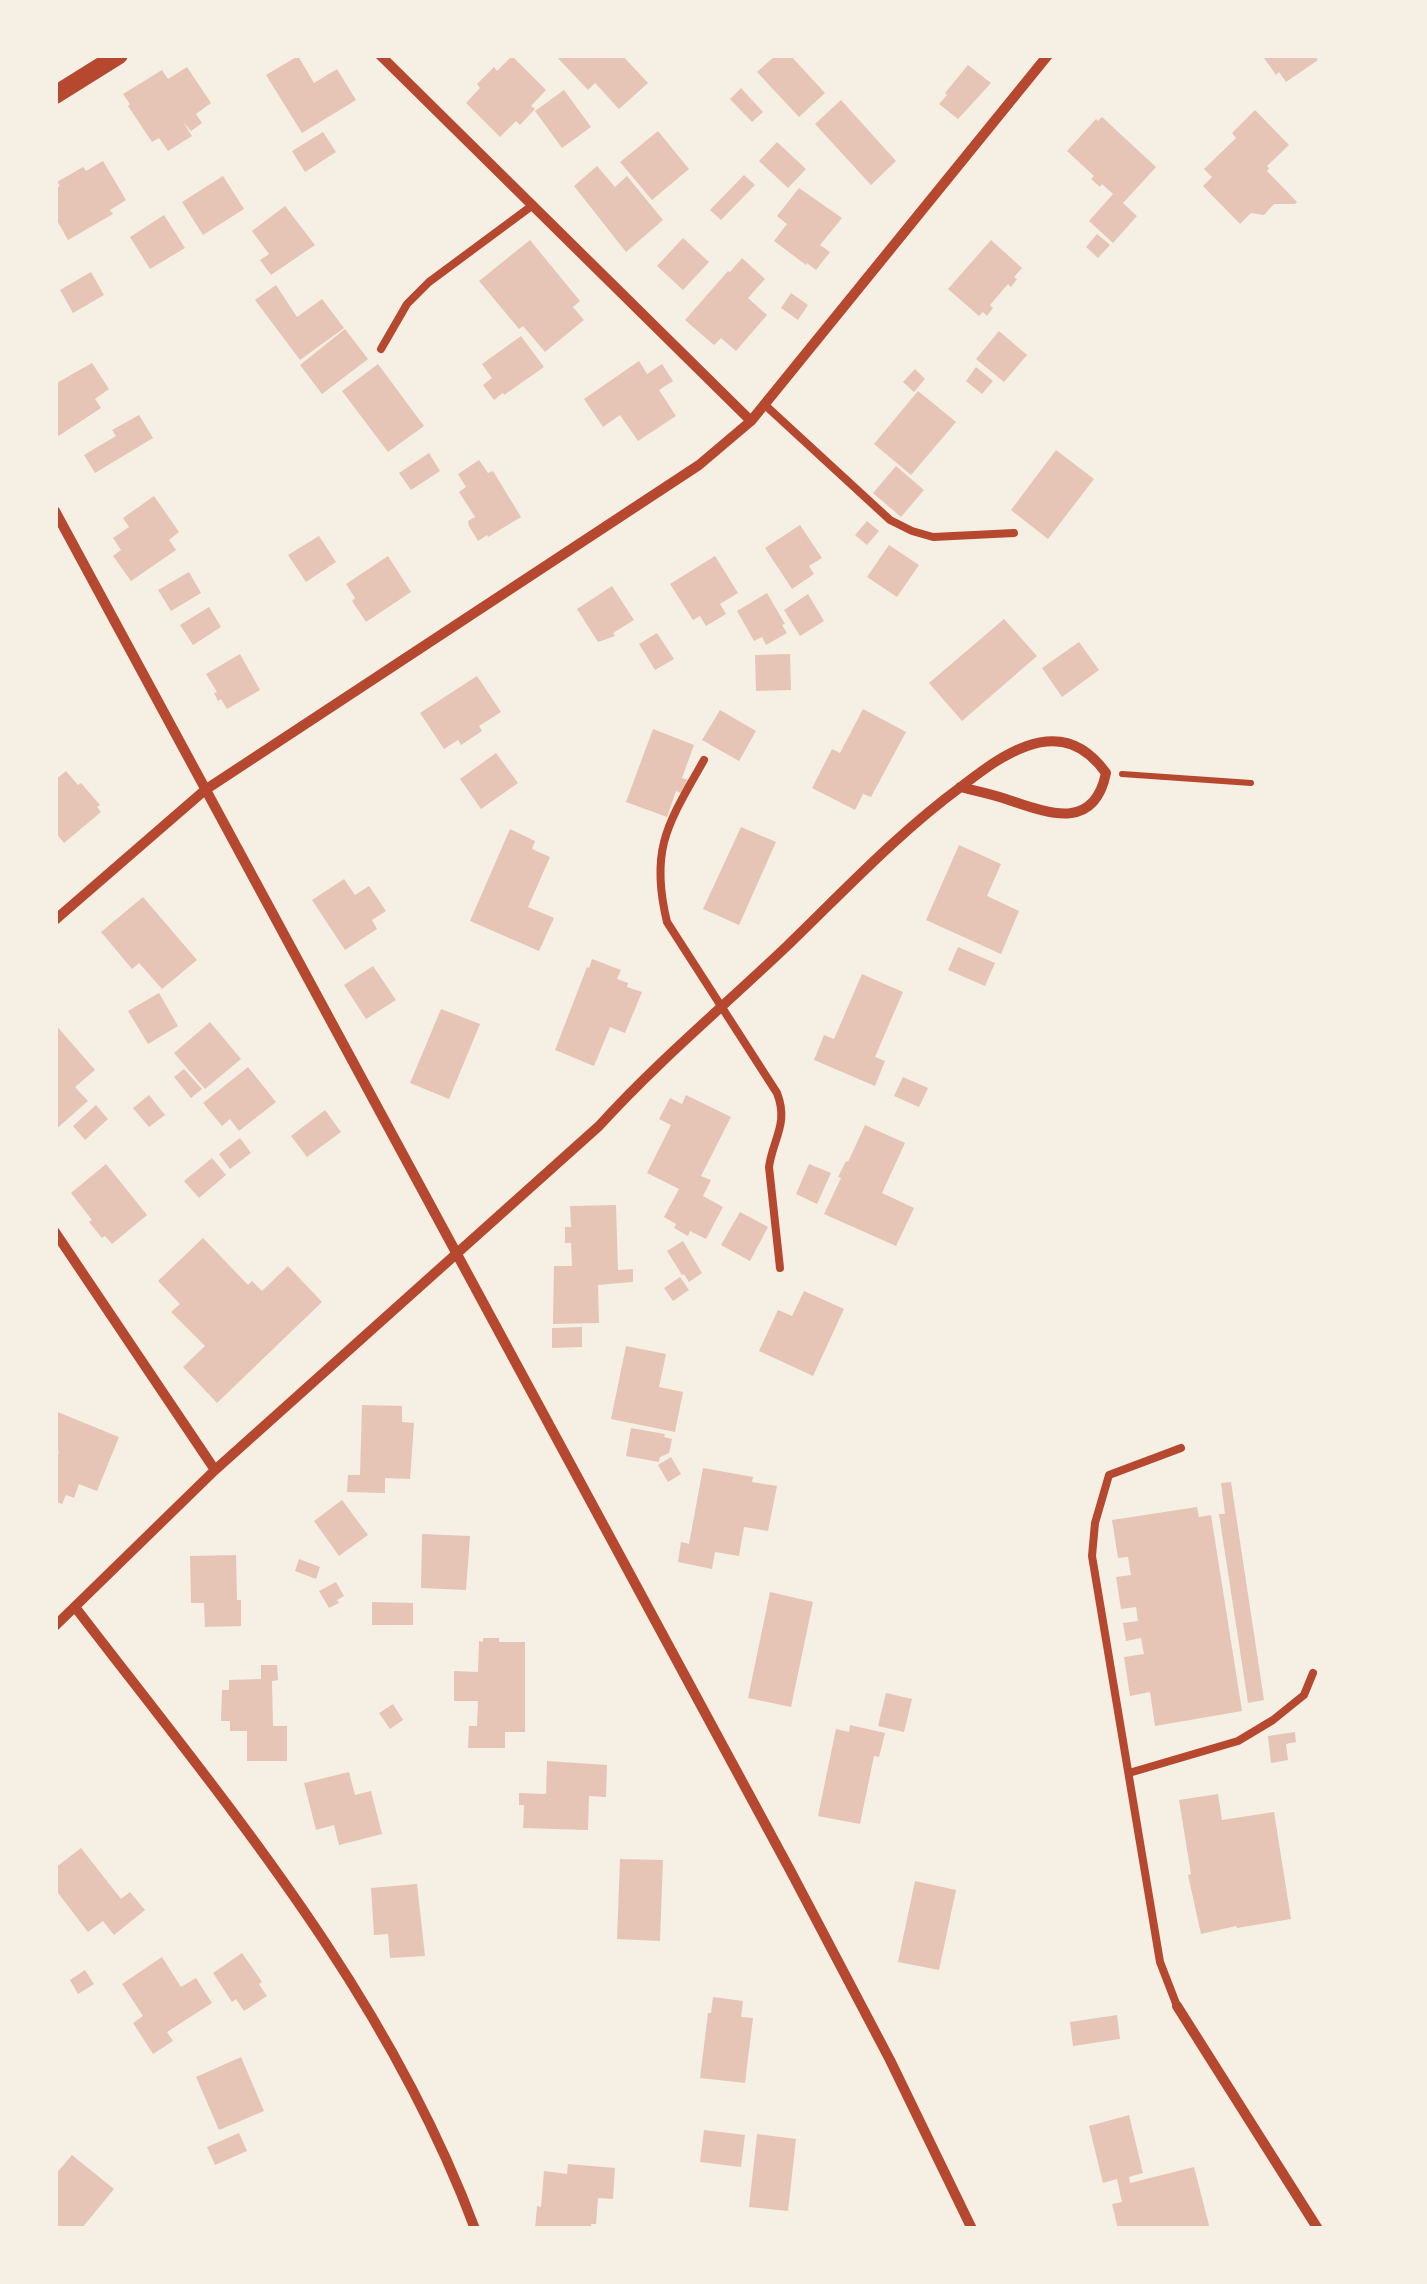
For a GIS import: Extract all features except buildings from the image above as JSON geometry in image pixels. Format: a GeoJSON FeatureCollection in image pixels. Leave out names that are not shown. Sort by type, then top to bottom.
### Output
{"type":"FeatureCollection","features":[{"type":"Feature","properties":{"kind":"street"},"geometry":{"type":"LineString","coordinates":[[55,96],[119,55]]}},
{"type":"Feature","properties":{"kind":"street"},"geometry":{"type":"LineString","coordinates":[[380,55],[751,421]]}},
{"type":"Feature","properties":{"kind":"street"},"geometry":{"type":"LineString","coordinates":[[55,920],[205,790],[698,465],[751,421],[1048,55]]}},
{"type":"Feature","properties":{"kind":"street"},"geometry":{"type":"LineString","coordinates":[[55,512],[854,1991],[972,2229]]}},
{"type":"Feature","properties":{"kind":"street"},"geometry":{"type":"LineString","coordinates":[[55,1626],[215,1470],[598,1126],[638,1083],[938,802],[997,758],[1031,744],[1060,741],[1078,746],[1094,756],[1106,773],[1102,793],[1090,806],[1068,814],[960,787]]}},
{"type":"Feature","properties":{"kind":"street"},"geometry":{"type":"LineString","coordinates":[[55,1232],[215,1470]]}},
{"type":"Feature","properties":{"kind":"street"},"geometry":{"type":"LineString","coordinates":[[76,1607],[279,1874],[337,1960],[398,2060],[450,2166],[475,2229]]}},
{"type":"Feature","properties":{"kind":"street"},"geometry":{"type":"LineString","coordinates":[[1177,2006],[1318,2229]]}},
{"type":"Feature","properties":{"kind":"lane"},"geometry":{"type":"LineString","coordinates":[[380,349],[407,304],[430,282],[533,205]]}},
{"type":"Feature","properties":{"kind":"lane"},"geometry":{"type":"LineString","coordinates":[[766,405],[890,520],[933,536],[1014,533]]}},
{"type":"Feature","properties":{"kind":"lane"},"geometry":{"type":"LineString","coordinates":[[704,760],[670,822],[663,844],[661,896],[668,922],[777,1093],[782,1107],[769,1167],[780,1268]]}},
{"type":"Feature","properties":{"kind":"lane"},"geometry":{"type":"LineString","coordinates":[[1177,2006],[1160,1962],[1092,1556],[1094,1523],[1109,1474],[1181,1448]]}},
{"type":"Feature","properties":{"kind":"lane"},"geometry":{"type":"LineString","coordinates":[[1130,1773],[1238,1741],[1304,1695],[1312,1673]]}},
{"type":"Feature","properties":{"kind":"path"},"geometry":{"type":"LineString","coordinates":[[1106,773],[1252,784]]}}]}
